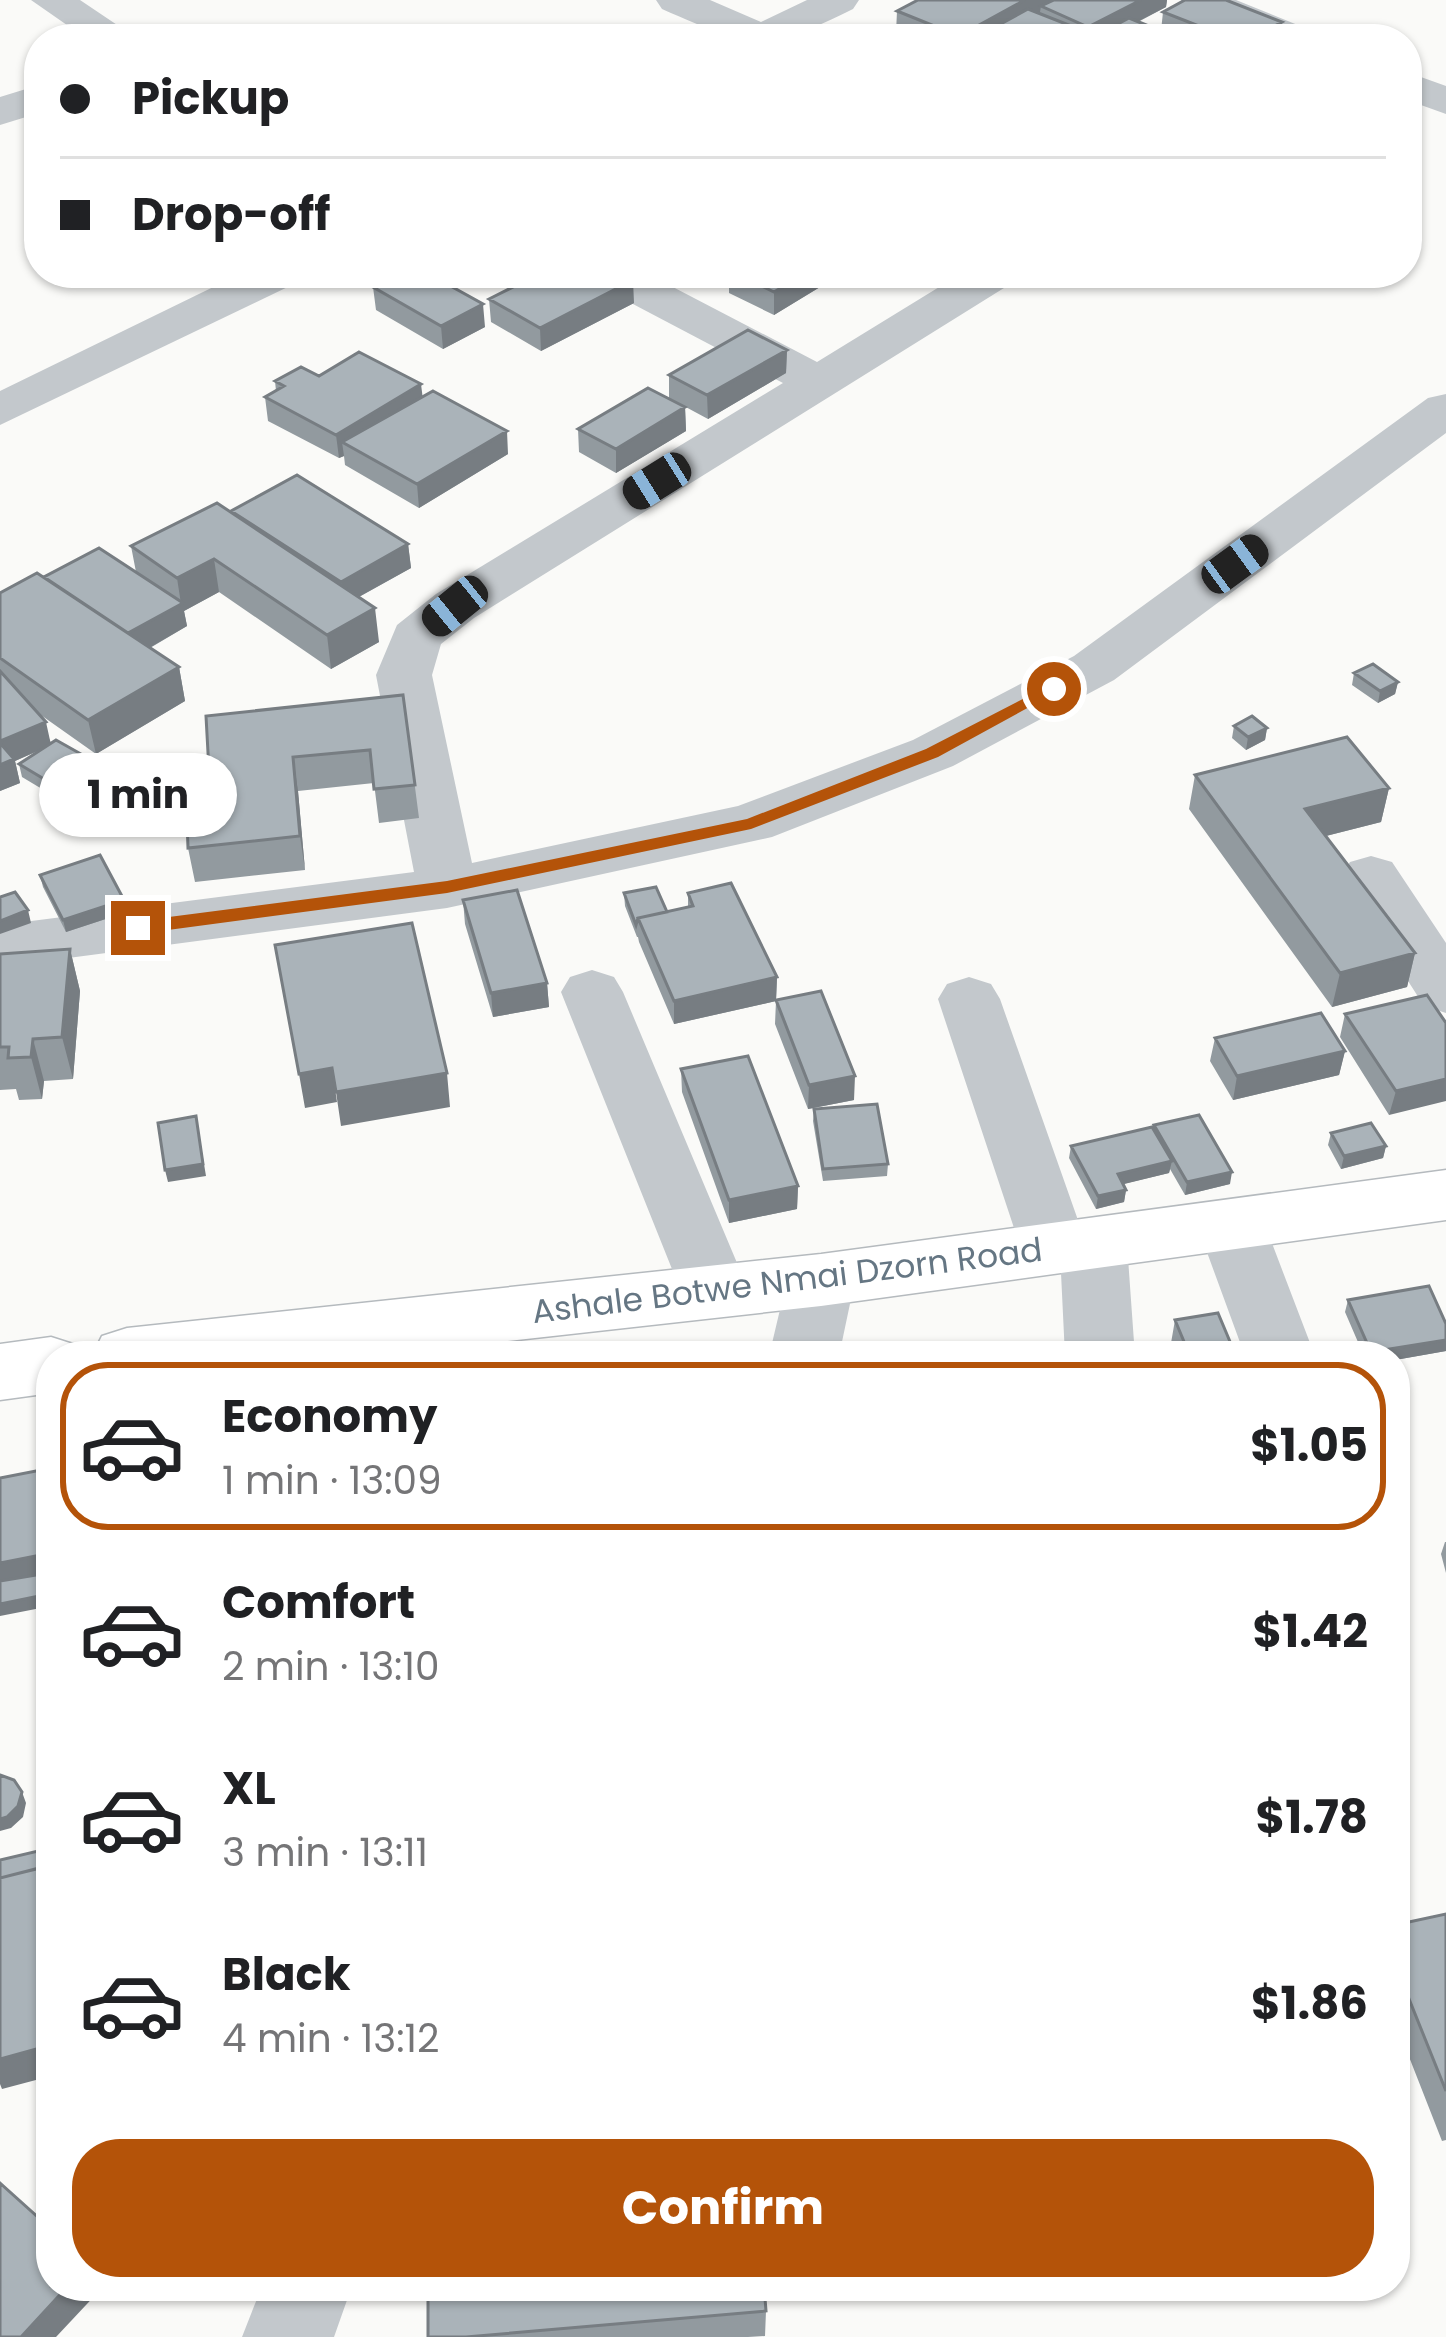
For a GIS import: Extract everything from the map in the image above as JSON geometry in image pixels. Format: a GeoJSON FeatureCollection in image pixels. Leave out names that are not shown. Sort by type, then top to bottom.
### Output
{"type":"FeatureCollection","features":[{"type":"Feature","properties":{"kind":"main road","name":"Ashale Botwe Nmai Dzorn Road"},"geometry":{"type":"LineString","coordinates":[[258,1341],[821,1280],[1446,1196]]}},
{"type":"Feature","properties":{"kind":"main road"},"geometry":{"type":"LineString","coordinates":[[0,1372],[36,1367]]}},
{"type":"Feature","properties":{"kind":"street"},"geometry":{"type":"LineString","coordinates":[[51,0],[92,24]]}},
{"type":"Feature","properties":{"kind":"street"},"geometry":{"type":"LineString","coordinates":[[676,0],[728,24]]}},
{"type":"Feature","properties":{"kind":"street"},"geometry":{"type":"LineString","coordinates":[[791,24],[839,0]]}},
{"type":"Feature","properties":{"kind":"street"},"geometry":{"type":"LineString","coordinates":[[1201,0],[1259,24]]}},
{"type":"Feature","properties":{"kind":"street"},"geometry":{"type":"LineString","coordinates":[[0,410],[248,288]]}},
{"type":"Feature","properties":{"kind":"street"},"geometry":{"type":"LineString","coordinates":[[639,288],[819,382]]}},
{"type":"Feature","properties":{"kind":"street"},"geometry":{"type":"LineString","coordinates":[[447,887],[404,676],[416,637],[455,606],[971,288]]}},
{"type":"Feature","properties":{"kind":"street"},"geometry":{"type":"LineString","coordinates":[[0,946],[447,887],[751,824],[932,753],[1094,668],[1446,409]]}},
{"type":"Feature","properties":{"kind":"street"},"geometry":{"type":"LineString","coordinates":[[1371,877],[1446,991]]}},
{"type":"Feature","properties":{"kind":"street"},"geometry":{"type":"LineString","coordinates":[[592,992],[714,1289]]}},
{"type":"Feature","properties":{"kind":"street"},"geometry":{"type":"LineString","coordinates":[[969,999],[1074,1246],[1096,1341]]}},
{"type":"Feature","properties":{"kind":"street"},"geometry":{"type":"LineString","coordinates":[[1231,1225],[1274,1341]]}},
{"type":"Feature","properties":{"kind":"street"},"geometry":{"type":"LineString","coordinates":[[807,1341],[821,1280]]}},
{"type":"Feature","properties":{"kind":"street"},"geometry":{"type":"LineString","coordinates":[[288,2337],[301,2301]]}},
{"type":"Feature","properties":{"kind":"building"},"geometry":{"type":"Polygon","coordinates":[[[918,0],[1025,0],[981,24],[929,24],[897,11],[918,0]]]}},
{"type":"Feature","properties":{"kind":"building"},"geometry":{"type":"Polygon","coordinates":[[[1054,0],[1141,0],[1094,24],[1081,24],[1041,6],[1054,0]]]}},
{"type":"Feature","properties":{"kind":"building"},"geometry":{"type":"Polygon","coordinates":[[[1185,0],[1226,0],[1282,22],[1194,24],[1163,12],[1185,0]]]}},
{"type":"Feature","properties":{"kind":"building"},"geometry":{"type":"Polygon","coordinates":[[[1028,9],[1066,24],[1000,24],[1028,9]]]}},
{"type":"Feature","properties":{"kind":"building"},"geometry":{"type":"Polygon","coordinates":[[[375,288],[454,288],[483,304],[441,326],[375,288]]]}},
{"type":"Feature","properties":{"kind":"building"},"geometry":{"type":"Polygon","coordinates":[[[511,288],[618,288],[540,328],[489,299],[511,288]]]}},
{"type":"Feature","properties":{"kind":"building"},"geometry":{"type":"Polygon","coordinates":[[[748,330],[787,350],[707,395],[669,375],[748,330]]]}},
{"type":"Feature","properties":{"kind":"building"},"geometry":{"type":"Polygon","coordinates":[[[359,352],[421,384],[336,435],[265,397],[284,386],[275,381],[301,367],[319,376],[359,352]]]}},
{"type":"Feature","properties":{"kind":"building"},"geometry":{"type":"Polygon","coordinates":[[[648,388],[685,407],[616,449],[578,429],[648,388]]]}},
{"type":"Feature","properties":{"kind":"building"},"geometry":{"type":"Polygon","coordinates":[[[433,391],[507,431],[417,484],[342,442],[433,391]]]}},
{"type":"Feature","properties":{"kind":"building"},"geometry":{"type":"Polygon","coordinates":[[[297,475],[408,544],[341,582],[231,511],[297,475]]]}},
{"type":"Feature","properties":{"kind":"building"},"geometry":{"type":"Polygon","coordinates":[[[217,503],[375,608],[327,635],[214,559],[177,578],[131,546],[217,503]]]}},
{"type":"Feature","properties":{"kind":"building"},"geometry":{"type":"Polygon","coordinates":[[[99,548],[183,603],[128,633],[44,577],[99,548]]]}},
{"type":"Feature","properties":{"kind":"building"},"geometry":{"type":"Polygon","coordinates":[[[37,573],[179,667],[88,720],[0,658],[0,593],[37,573]]]}},
{"type":"Feature","properties":{"kind":"building"},"geometry":{"type":"Polygon","coordinates":[[[1373,664],[1398,682],[1380,691],[1354,673],[1373,664]]]}},
{"type":"Feature","properties":{"kind":"building"},"geometry":{"type":"Polygon","coordinates":[[[0,671],[46,722],[0,741],[0,671]]]}},
{"type":"Feature","properties":{"kind":"building"},"geometry":{"type":"Polygon","coordinates":[[[403,695],[415,785],[374,789],[370,750],[293,757],[300,836],[188,848],[186,791],[210,789],[206,716],[403,695]]]}},
{"type":"Feature","properties":{"kind":"building"},"geometry":{"type":"Polygon","coordinates":[[[1252,716],[1267,728],[1248,737],[1234,726],[1252,716]]]}},
{"type":"Feature","properties":{"kind":"building"},"geometry":{"type":"Polygon","coordinates":[[[1347,737],[1389,788],[1305,809],[1415,953],[1340,973],[1195,775],[1347,737]]]}},
{"type":"Feature","properties":{"kind":"building"},"geometry":{"type":"Polygon","coordinates":[[[56,740],[81,754],[44,779],[19,764],[56,740]]]}},
{"type":"Feature","properties":{"kind":"building"},"geometry":{"type":"Polygon","coordinates":[[[0,743],[14,759],[0,765],[0,743]]]}},
{"type":"Feature","properties":{"kind":"building"},"geometry":{"type":"Polygon","coordinates":[[[100,855],[124,900],[63,920],[40,875],[100,855]]]}},
{"type":"Feature","properties":{"kind":"building"},"geometry":{"type":"Polygon","coordinates":[[[731,883],[777,977],[674,1001],[638,918],[693,906],[688,893],[731,883]]]}},
{"type":"Feature","properties":{"kind":"building"},"geometry":{"type":"Polygon","coordinates":[[[656,887],[667,912],[638,918],[636,925],[624,893],[656,887]]]}},
{"type":"Feature","properties":{"kind":"building"},"geometry":{"type":"Polygon","coordinates":[[[517,890],[547,983],[491,993],[463,900],[517,890]]]}},
{"type":"Feature","properties":{"kind":"building"},"geometry":{"type":"Polygon","coordinates":[[[15,892],[28,910],[0,921],[0,897],[15,892]]]}},
{"type":"Feature","properties":{"kind":"building"},"geometry":{"type":"Polygon","coordinates":[[[412,923],[447,1073],[336,1092],[332,1068],[299,1074],[275,945],[412,923]]]}},
{"type":"Feature","properties":{"kind":"building"},"geometry":{"type":"Polygon","coordinates":[[[70,949],[62,1037],[33,1039],[31,1057],[8,1058],[9,1047],[0,1047],[0,954],[70,949]]]}},
{"type":"Feature","properties":{"kind":"building"},"geometry":{"type":"Polygon","coordinates":[[[821,991],[855,1076],[809,1085],[776,1000],[821,991]]]}},
{"type":"Feature","properties":{"kind":"building"},"geometry":{"type":"Polygon","coordinates":[[[1427,995],[1446,1023],[1446,1079],[1396,1091],[1345,1014],[1427,995]]]}},
{"type":"Feature","properties":{"kind":"building"},"geometry":{"type":"Polygon","coordinates":[[[1321,1013],[1345,1051],[1237,1076],[1215,1038],[1321,1013]]]}},
{"type":"Feature","properties":{"kind":"building"},"geometry":{"type":"Polygon","coordinates":[[[748,1056],[798,1186],[729,1200],[681,1069],[748,1056]]]}},
{"type":"Feature","properties":{"kind":"building"},"geometry":{"type":"Polygon","coordinates":[[[877,1104],[888,1164],[823,1169],[814,1109],[877,1104]]]}},
{"type":"Feature","properties":{"kind":"building"},"geometry":{"type":"Polygon","coordinates":[[[1199,1115],[1232,1172],[1187,1182],[1154,1125],[1199,1115]]]}},
{"type":"Feature","properties":{"kind":"building"},"geometry":{"type":"Polygon","coordinates":[[[196,1116],[203,1164],[165,1170],[158,1123],[196,1116]]]}},
{"type":"Feature","properties":{"kind":"building"},"geometry":{"type":"Polygon","coordinates":[[[1371,1123],[1386,1146],[1344,1156],[1331,1133],[1371,1123]]]}},
{"type":"Feature","properties":{"kind":"building"},"geometry":{"type":"Polygon","coordinates":[[[1152,1127],[1172,1161],[1118,1174],[1126,1190],[1098,1196],[1071,1146],[1152,1127]]]}},
{"type":"Feature","properties":{"kind":"building"},"geometry":{"type":"Polygon","coordinates":[[[1429,1286],[1446,1324],[1446,1340],[1410,1346],[1410,1341],[1366,1341],[1348,1300],[1429,1286]]]}},
{"type":"Feature","properties":{"kind":"building"},"geometry":{"type":"Polygon","coordinates":[[[1218,1313],[1230,1341],[1184,1341],[1175,1320],[1218,1313]]]}},
{"type":"Feature","properties":{"kind":"building"},"geometry":{"type":"Polygon","coordinates":[[[36,1471],[36,1556],[0,1563],[0,1478],[36,1471]]]}},
{"type":"Feature","properties":{"kind":"building"},"geometry":{"type":"Polygon","coordinates":[[[36,1575],[36,1597],[0,1604],[0,1581],[36,1575]]]}},
{"type":"Feature","properties":{"kind":"building"},"geometry":{"type":"Polygon","coordinates":[[[0,1775],[14,1780],[22,1792],[18,1806],[0,1819],[0,1775]]]}},
{"type":"Feature","properties":{"kind":"building"},"geometry":{"type":"Polygon","coordinates":[[[36,1851],[36,1869],[0,1878],[0,1860],[36,1851]]]}},
{"type":"Feature","properties":{"kind":"building"},"geometry":{"type":"Polygon","coordinates":[[[36,1869],[36,2049],[0,2059],[0,1878],[36,1869]]]}},
{"type":"Feature","properties":{"kind":"building"},"geometry":{"type":"Polygon","coordinates":[[[1446,1914],[1446,2091],[1410,2001],[1410,1922],[1446,1914]]]}},
{"type":"Feature","properties":{"kind":"building"},"geometry":{"type":"Polygon","coordinates":[[[0,2183],[36,2215],[36,2301],[54,2301],[21,2337],[0,2337],[0,2183]]]}},
{"type":"Feature","properties":{"kind":"building"},"geometry":{"type":"Polygon","coordinates":[[[428,2301],[765,2301],[766,2311],[428,2337],[428,2301]]]}},
{"type":"Feature","properties":{"kind":"route"},"geometry":{"type":"LineString","coordinates":[[138,928],[447,887],[751,824],[932,753],[1054,689]]}}]}
